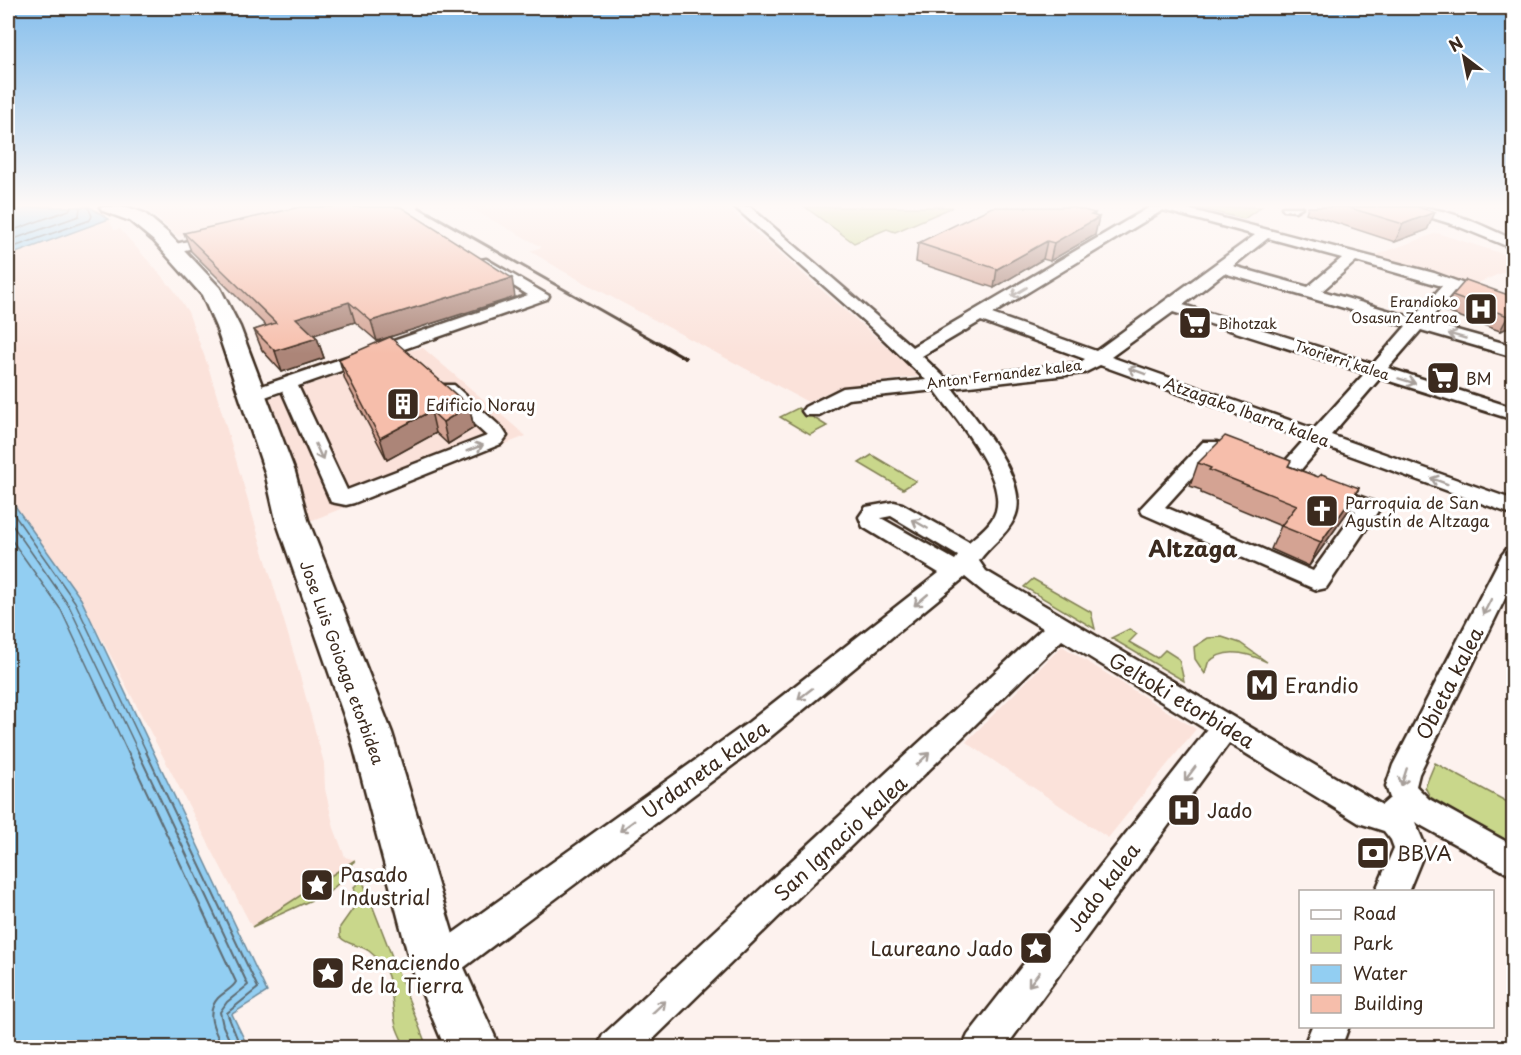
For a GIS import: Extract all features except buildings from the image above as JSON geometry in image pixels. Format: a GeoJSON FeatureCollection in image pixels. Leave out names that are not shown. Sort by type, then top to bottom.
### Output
{"type":"FeatureCollection","features":[{"type":"Feature","properties":{"kind":"main road","name":"Jose Luis Goioaga etorbidea"},"geometry":{"type":"LineString","coordinates":[[179,256],[212,293],[228,327],[280,472],[292,520],[371,733],[438,966],[473,1047]]}},
{"type":"Feature","properties":{"kind":"street"},"geometry":{"type":"LineString","coordinates":[[252,396],[292,391],[398,346],[541,296],[476,256]]}},
{"type":"Feature","properties":{"kind":"street","name":"Urdaneta kalea"},"geometry":{"type":"LineString","coordinates":[[438,966],[759,730],[850,659],[964,563],[995,533],[1009,508],[1005,480],[998,466],[939,382],[912,355],[799,256]]}},
{"type":"Feature","properties":{"kind":"street"},"geometry":{"type":"LineString","coordinates":[[912,355],[1077,256]]}},
{"type":"Feature","properties":{"kind":"street","name":"Anton Fernandez kalea"},"geometry":{"type":"LineString","coordinates":[[812,411],[843,394],[1084,368],[1171,306],[1235,256]]}},
{"type":"Feature","properties":{"kind":"street"},"geometry":{"type":"LineString","coordinates":[[1311,293],[1353,256]]}},
{"type":"Feature","properties":{"kind":"street"},"geometry":{"type":"LineString","coordinates":[[1354,256],[1429,276],[1514,308]]}},
{"type":"Feature","properties":{"kind":"street"},"geometry":{"type":"LineString","coordinates":[[1221,267],[1514,352]]}},
{"type":"Feature","properties":{"kind":"street"},"geometry":{"type":"LineString","coordinates":[[1285,475],[1452,284]]}},
{"type":"Feature","properties":{"kind":"street","name":"Txorierri kalea"},"geometry":{"type":"LineString","coordinates":[[1171,306],[1514,414]]}},
{"type":"Feature","properties":{"kind":"street","name":"Atzagako Ibarra kalea"},"geometry":{"type":"LineString","coordinates":[[980,315],[1514,508]]}},
{"type":"Feature","properties":{"kind":"street"},"geometry":{"type":"LineString","coordinates":[[398,346],[416,361]]}},
{"type":"Feature","properties":{"kind":"street"},"geometry":{"type":"LineString","coordinates":[[292,391],[339,497],[346,498],[494,440],[497,436],[433,377]]}},
{"type":"Feature","properties":{"kind":"street"},"geometry":{"type":"LineString","coordinates":[[1210,446],[1285,475],[1370,508],[1317,582],[1151,509],[1210,446]]}},
{"type":"Feature","properties":{"kind":"street","name":"Obieta kalea"},"geometry":{"type":"LineString","coordinates":[[1391,890],[1410,848],[1405,833],[1400,785],[1404,774],[1514,555]]}},
{"type":"Feature","properties":{"kind":"street","name":"Geltoki etorbidea"},"geometry":{"type":"LineString","coordinates":[[964,563],[987,583],[1370,814],[1382,818],[1404,811]]}},
{"type":"Feature","properties":{"kind":"street","name":"San Ignacio kalea"},"geometry":{"type":"LineString","coordinates":[[616,1047],[1061,627]]}},
{"type":"Feature","properties":{"kind":"street","name":"Jado kalea"},"geometry":{"type":"LineString","coordinates":[[981,1047],[1225,727]]}},
{"type":"Feature","properties":{"kind":"street"},"geometry":{"type":"LineString","coordinates":[[1404,811],[1514,863]]}},
{"type":"Feature","properties":{"kind":"street"},"geometry":{"type":"LineString","coordinates":[[1322,1047],[1330,1028]]}},
{"type":"Feature","properties":{"kind":"shaded area"},"geometry":{"type":"Polygon","coordinates":[[[8,256],[144,256],[174,290],[188,312],[208,366],[324,763],[325,789],[334,828],[345,857],[355,860],[252,927],[81,599],[8,496],[8,256]]]}},
{"type":"Feature","properties":{"kind":"shaded area"},"geometry":{"type":"Polygon","coordinates":[[[539,256],[783,256],[921,376],[840,387],[808,402],[539,256]]]}},
{"type":"Feature","properties":{"kind":"shaded area"},"geometry":{"type":"Polygon","coordinates":[[[1374,256],[1513,257],[1504,262],[1513,268],[1478,283],[1467,284],[1374,256]]]}},
{"type":"Feature","properties":{"kind":"shaded area"},"geometry":{"type":"Polygon","coordinates":[[[423,348],[526,436],[310,521],[262,401],[410,350],[423,348]]]}},
{"type":"Feature","properties":{"kind":"shaded area"},"geometry":{"type":"Polygon","coordinates":[[[1062,646],[1196,729],[1108,838],[966,742],[1062,646]]]}},
{"type":"Feature","properties":{"kind":"green space"},"geometry":{"type":"Polygon","coordinates":[[[798,408],[827,426],[810,435],[780,417],[798,408]]]}},
{"type":"Feature","properties":{"kind":"green space"},"geometry":{"type":"Polygon","coordinates":[[[872,455],[916,481],[903,489],[859,463],[872,455]]]}},
{"type":"Feature","properties":{"kind":"green space"},"geometry":{"type":"Polygon","coordinates":[[[1033,579],[1091,612],[1095,629],[1024,587],[1033,579]]]}},
{"type":"Feature","properties":{"kind":"green space"},"geometry":{"type":"Polygon","coordinates":[[[1129,629],[1137,634],[1129,642],[1157,658],[1165,650],[1179,659],[1184,681],[1111,638],[1129,629]]]}},
{"type":"Feature","properties":{"kind":"green space"},"geometry":{"type":"Polygon","coordinates":[[[1222,637],[1240,643],[1267,662],[1244,654],[1221,654],[1208,663],[1205,674],[1195,659],[1194,647],[1208,638],[1222,637]]]}},
{"type":"Feature","properties":{"kind":"green space"},"geometry":{"type":"Polygon","coordinates":[[[1435,763],[1513,805],[1513,845],[1430,797],[1425,787],[1435,763]]]}},
{"type":"Feature","properties":{"kind":"green space"},"geometry":{"type":"Polygon","coordinates":[[[355,860],[341,881],[329,892],[252,927],[355,860]]]}},
{"type":"Feature","properties":{"kind":"green space"},"geometry":{"type":"Polygon","coordinates":[[[362,879],[427,1047],[405,1047],[396,1024],[390,983],[383,966],[369,951],[340,937],[340,927],[357,903],[354,887],[362,879]]]}},
{"type":"Feature","properties":{"kind":"water"},"geometry":{"type":"Polygon","coordinates":[[[8,496],[81,599],[267,992],[232,1014],[248,1047],[8,1047],[8,496]]]}},
{"type":"Feature","properties":{"kind":"railway"},"geometry":{"type":"LineString","coordinates":[[506,256],[660,344]]}},
{"type":"Feature","properties":{"kind":"railway"},"geometry":{"type":"LineString","coordinates":[[657,342],[685,358]]}},
{"type":"Feature","properties":{"kind":"place","name":"Erandioko Osasun Zentroa"},"geometry":{"type":"Point","coordinates":[1481,309]}},
{"type":"Feature","properties":{"kind":"place","name":"Bihotzak"},"geometry":{"type":"Point","coordinates":[1195,323]}},
{"type":"Feature","properties":{"kind":"place","name":"BM"},"geometry":{"type":"Point","coordinates":[1443,378]}},
{"type":"Feature","properties":{"kind":"place","name":"Edificio Noray"},"geometry":{"type":"Point","coordinates":[403,404]}},
{"type":"Feature","properties":{"kind":"place","name":"Parroquia de San Agustín de Altzaga"},"geometry":{"type":"Point","coordinates":[1322,511]}},
{"type":"Feature","properties":{"kind":"place","name":"Erandio"},"geometry":{"type":"Point","coordinates":[1262,685]}},
{"type":"Feature","properties":{"kind":"place","name":"Jado"},"geometry":{"type":"Point","coordinates":[1184,810]}},
{"type":"Feature","properties":{"kind":"place","name":"BBVA"},"geometry":{"type":"Point","coordinates":[1373,853]}},
{"type":"Feature","properties":{"kind":"place","name":"Pasado Industrial"},"geometry":{"type":"Point","coordinates":[317,885]}},
{"type":"Feature","properties":{"kind":"place","name":"Laureano Jado"},"geometry":{"type":"Point","coordinates":[1036,948]}},
{"type":"Feature","properties":{"kind":"place","name":"Renaciendo de la Tierra"},"geometry":{"type":"Point","coordinates":[328,973]}},
{"type":"Feature","properties":{"kind":"district","name":"Altzaga"},"geometry":{"type":"Point","coordinates":[1193,547]}}]}
